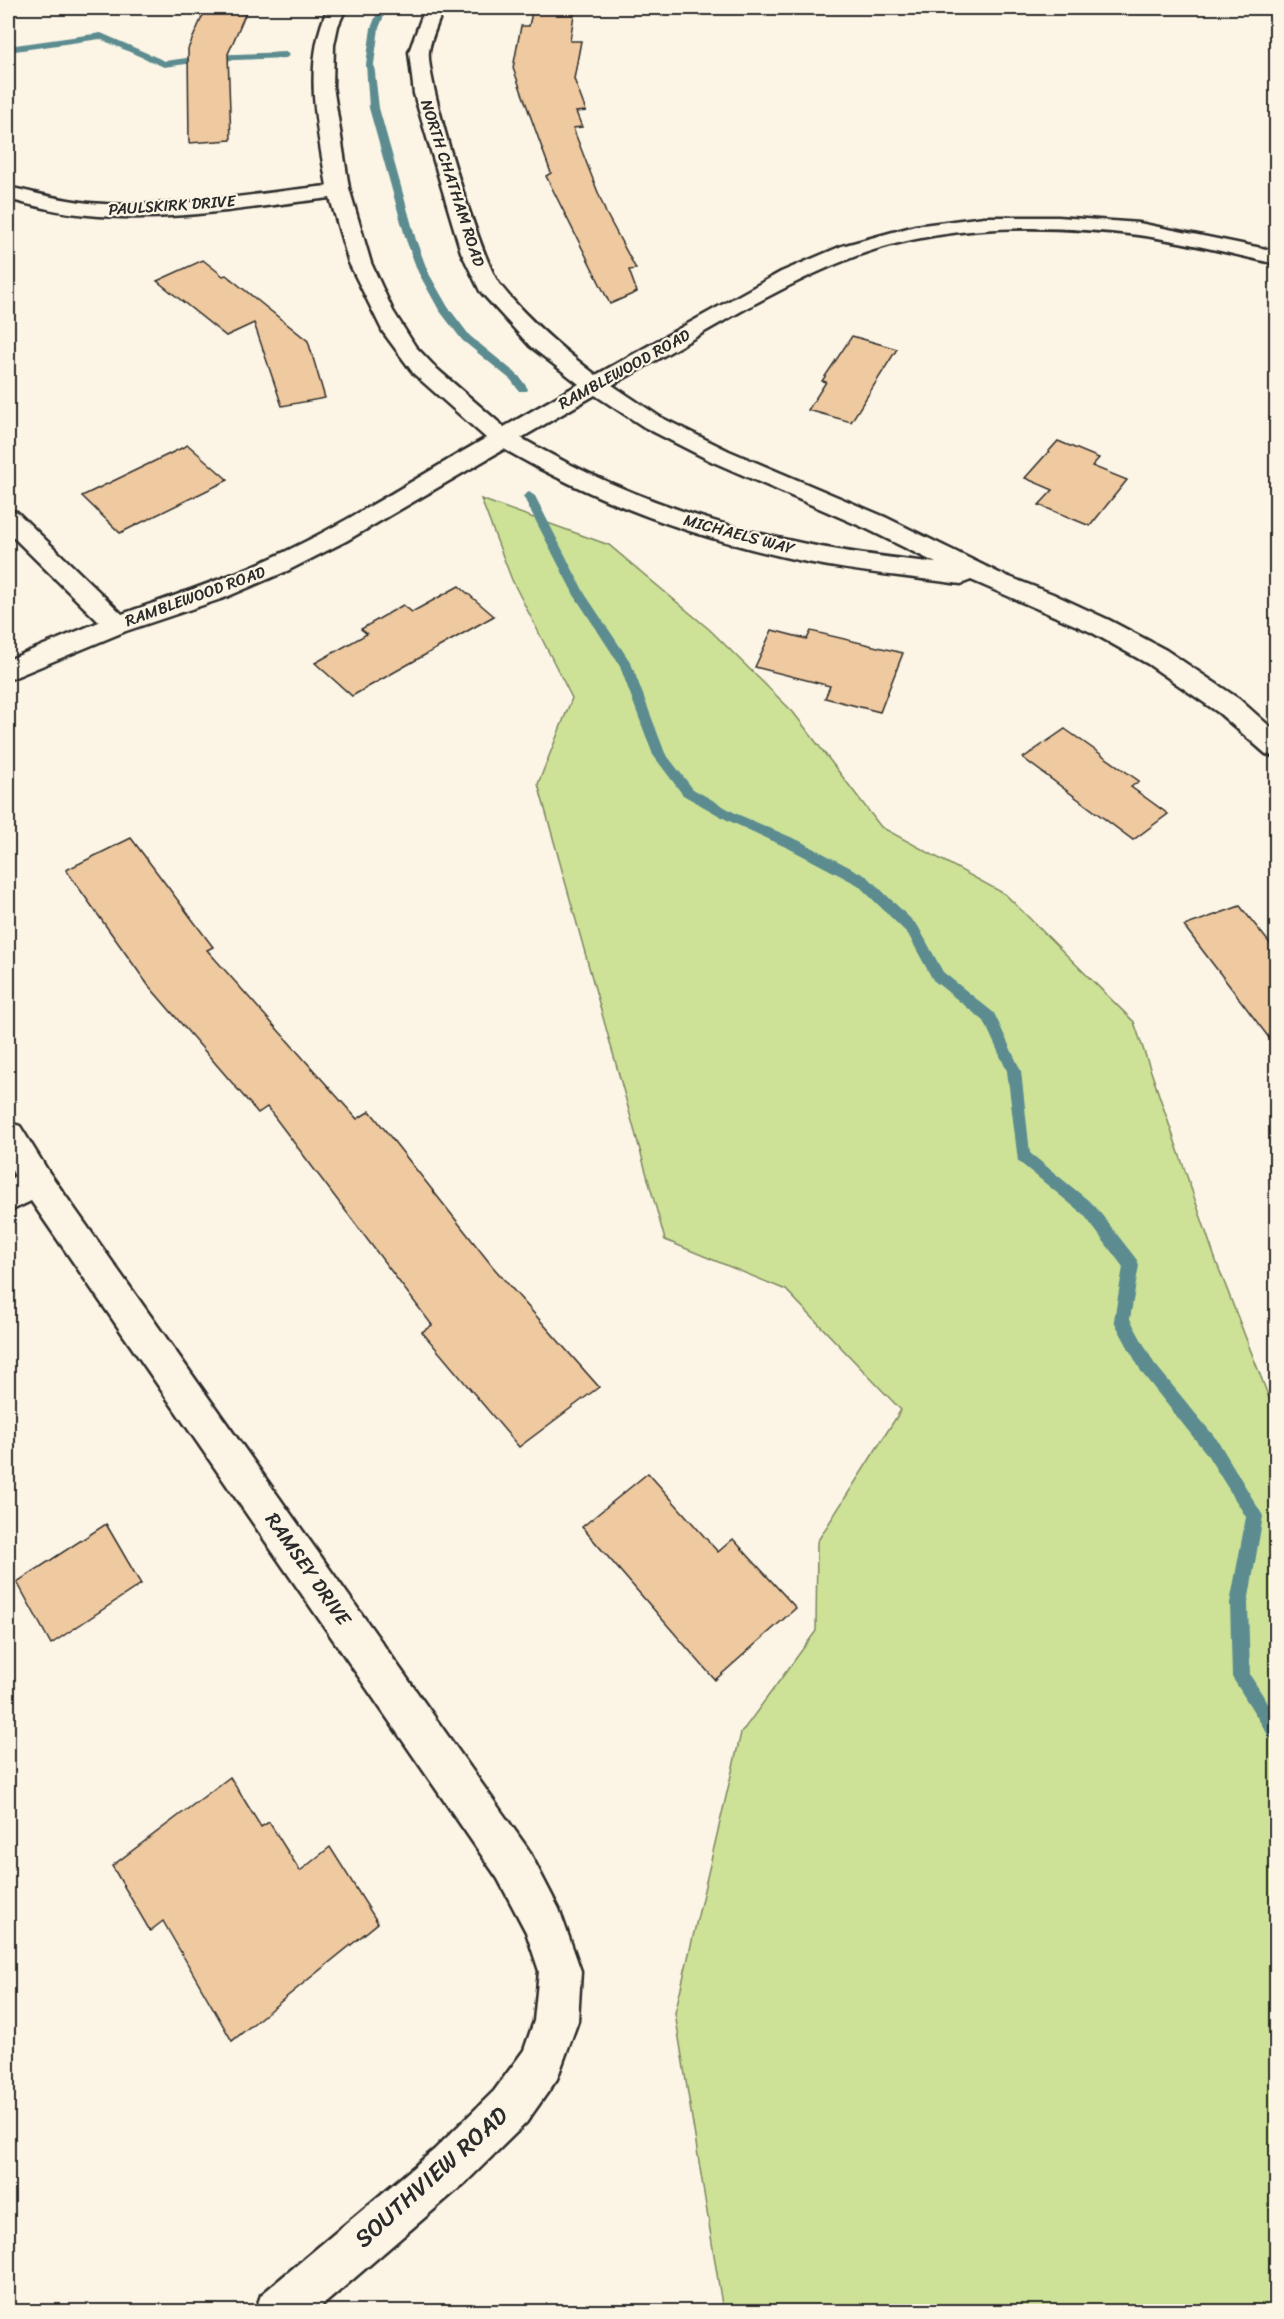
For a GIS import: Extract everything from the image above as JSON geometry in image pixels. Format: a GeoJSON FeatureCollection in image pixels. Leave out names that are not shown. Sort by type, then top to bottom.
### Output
{"type":"FeatureCollection","features":[{"type":"Feature","properties":{"kind":"street"},"geometry":{"type":"LineString","coordinates":[[337,8],[324,50],[322,82],[337,191],[369,283],[390,326],[408,353],[503,439]]}},
{"type":"Feature","properties":{"kind":"street","name":"NORTH CHATHAM ROAD"},"geometry":{"type":"LineString","coordinates":[[434,8],[419,52],[424,94],[472,252],[488,286],[511,312],[538,341],[595,385]]}},
{"type":"Feature","properties":{"kind":"street","name":"PAULSKIRK DRIVE"},"geometry":{"type":"LineString","coordinates":[[8,192],[43,202],[101,210],[146,210],[337,191]]}},
{"type":"Feature","properties":{"kind":"street","name":"RAMBLEWOOD ROAD"},"geometry":{"type":"LineString","coordinates":[[8,671],[117,625],[215,592],[278,565],[337,535],[595,385],[789,277],[850,251],[915,233],[984,223],[1059,223],[1139,229],[1276,257]]}},
{"type":"Feature","properties":{"kind":"street","name":"MICHAELS WAY"},"geometry":{"type":"LineString","coordinates":[[595,385],[652,422],[720,456],[876,523],[990,579],[1044,600],[1100,626],[1157,657],[1229,706],[1276,747]]}},
{"type":"Feature","properties":{"kind":"street","name":"MICHAELS WAY"},"geometry":{"type":"LineString","coordinates":[[503,439],[580,478],[650,509],[726,533],[788,549],[990,579]]}},
{"type":"Feature","properties":{"kind":"street"},"geometry":{"type":"LineString","coordinates":[[8,518],[117,625]]}},
{"type":"Feature","properties":{"kind":"street","name":"RAMSEY DRIVE"},"geometry":{"type":"LineString","coordinates":[[8,1136],[22,1190],[513,1864],[544,1924],[560,1971],[556,2021]]}},
{"type":"Feature","properties":{"kind":"street","name":"SOUTHVIEW ROAD"},"geometry":{"type":"LineString","coordinates":[[278,2312],[450,2166],[510,2107],[541,2063],[556,2021]]}},
{"type":"Feature","properties":{"kind":"green space"},"geometry":{"type":"Polygon","coordinates":[[[481,499],[609,545],[710,630],[793,712],[881,827],[1005,894],[1134,1022],[1216,1261],[1276,1416],[1276,2311],[723,2311],[675,2013],[741,1733],[816,1631],[817,1542],[901,1410],[786,1290],[665,1240],[538,784],[572,698],[512,580],[481,499]]]}},
{"type":"Feature","properties":{"kind":"building"},"geometry":{"type":"Polygon","coordinates":[[[206,8],[247,10],[228,54],[231,140],[189,143],[188,49],[206,8]]]}},
{"type":"Feature","properties":{"kind":"building"},"geometry":{"type":"Polygon","coordinates":[[[533,8],[575,8],[570,41],[581,41],[574,79],[586,111],[576,112],[582,127],[573,128],[606,213],[636,269],[629,270],[637,292],[610,304],[546,176],[551,173],[513,68],[521,26],[529,26],[533,8]]]}},
{"type":"Feature","properties":{"kind":"building"},"geometry":{"type":"Polygon","coordinates":[[[203,260],[223,276],[226,275],[308,341],[325,398],[282,406],[254,323],[226,336],[157,281],[203,260]]]}},
{"type":"Feature","properties":{"kind":"building"},"geometry":{"type":"Polygon","coordinates":[[[852,336],[897,349],[851,422],[808,410],[826,382],[822,381],[852,336]]]}},
{"type":"Feature","properties":{"kind":"building"},"geometry":{"type":"Polygon","coordinates":[[[1058,441],[1099,458],[1092,466],[1127,480],[1090,526],[1039,505],[1053,490],[1025,478],[1058,441]]]}},
{"type":"Feature","properties":{"kind":"building"},"geometry":{"type":"Polygon","coordinates":[[[188,445],[228,480],[120,533],[82,496],[188,445]]]}},
{"type":"Feature","properties":{"kind":"building"},"geometry":{"type":"Polygon","coordinates":[[[459,586],[494,616],[352,696],[315,663],[367,634],[361,629],[403,605],[412,612],[459,586]]]}},
{"type":"Feature","properties":{"kind":"building"},"geometry":{"type":"Polygon","coordinates":[[[772,630],[807,639],[811,631],[903,653],[880,712],[825,698],[830,686],[755,667],[772,630]]]}},
{"type":"Feature","properties":{"kind":"building"},"geometry":{"type":"Polygon","coordinates":[[[1065,729],[1139,781],[1131,787],[1168,814],[1133,840],[1023,758],[1065,729]]]}},
{"type":"Feature","properties":{"kind":"building"},"geometry":{"type":"Polygon","coordinates":[[[131,838],[213,947],[207,950],[357,1119],[370,1111],[493,1267],[599,1387],[519,1447],[422,1332],[432,1325],[267,1107],[258,1113],[148,985],[66,870],[131,838]]]}},
{"type":"Feature","properties":{"kind":"building"},"geometry":{"type":"Polygon","coordinates":[[[1240,906],[1276,951],[1276,1047],[1184,926],[1240,906]]]}},
{"type":"Feature","properties":{"kind":"building"},"geometry":{"type":"Polygon","coordinates":[[[648,1473],[718,1552],[733,1539],[796,1608],[715,1680],[582,1527],[648,1473]]]}},
{"type":"Feature","properties":{"kind":"building"},"geometry":{"type":"Polygon","coordinates":[[[106,1524],[141,1584],[51,1644],[17,1582],[106,1524]]]}},
{"type":"Feature","properties":{"kind":"building"},"geometry":{"type":"Polygon","coordinates":[[[230,1777],[261,1827],[269,1822],[300,1871],[330,1847],[378,1923],[232,2041],[163,1921],[150,1931],[112,1866],[230,1777]]]}},
{"type":"Feature","properties":{"kind":"waterway"},"geometry":{"type":"LineString","coordinates":[[383,8],[375,28],[370,64],[374,108],[411,240],[423,272],[443,308],[466,338],[515,378],[523,389]]}},
{"type":"Feature","properties":{"kind":"waterway"},"geometry":{"type":"LineString","coordinates":[[8,49],[101,36],[164,64],[208,58],[286,55]]}},
{"type":"Feature","properties":{"kind":"waterway"},"geometry":{"type":"LineString","coordinates":[[529,496],[580,595],[625,663],[659,755],[688,792],[732,817],[795,845],[863,881],[913,930],[938,976],[989,1017],[1014,1071],[1023,1156],[1089,1210],[1131,1265],[1122,1320],[1148,1368],[1212,1447],[1255,1516],[1239,1603],[1241,1677],[1276,1732]]}}]}
